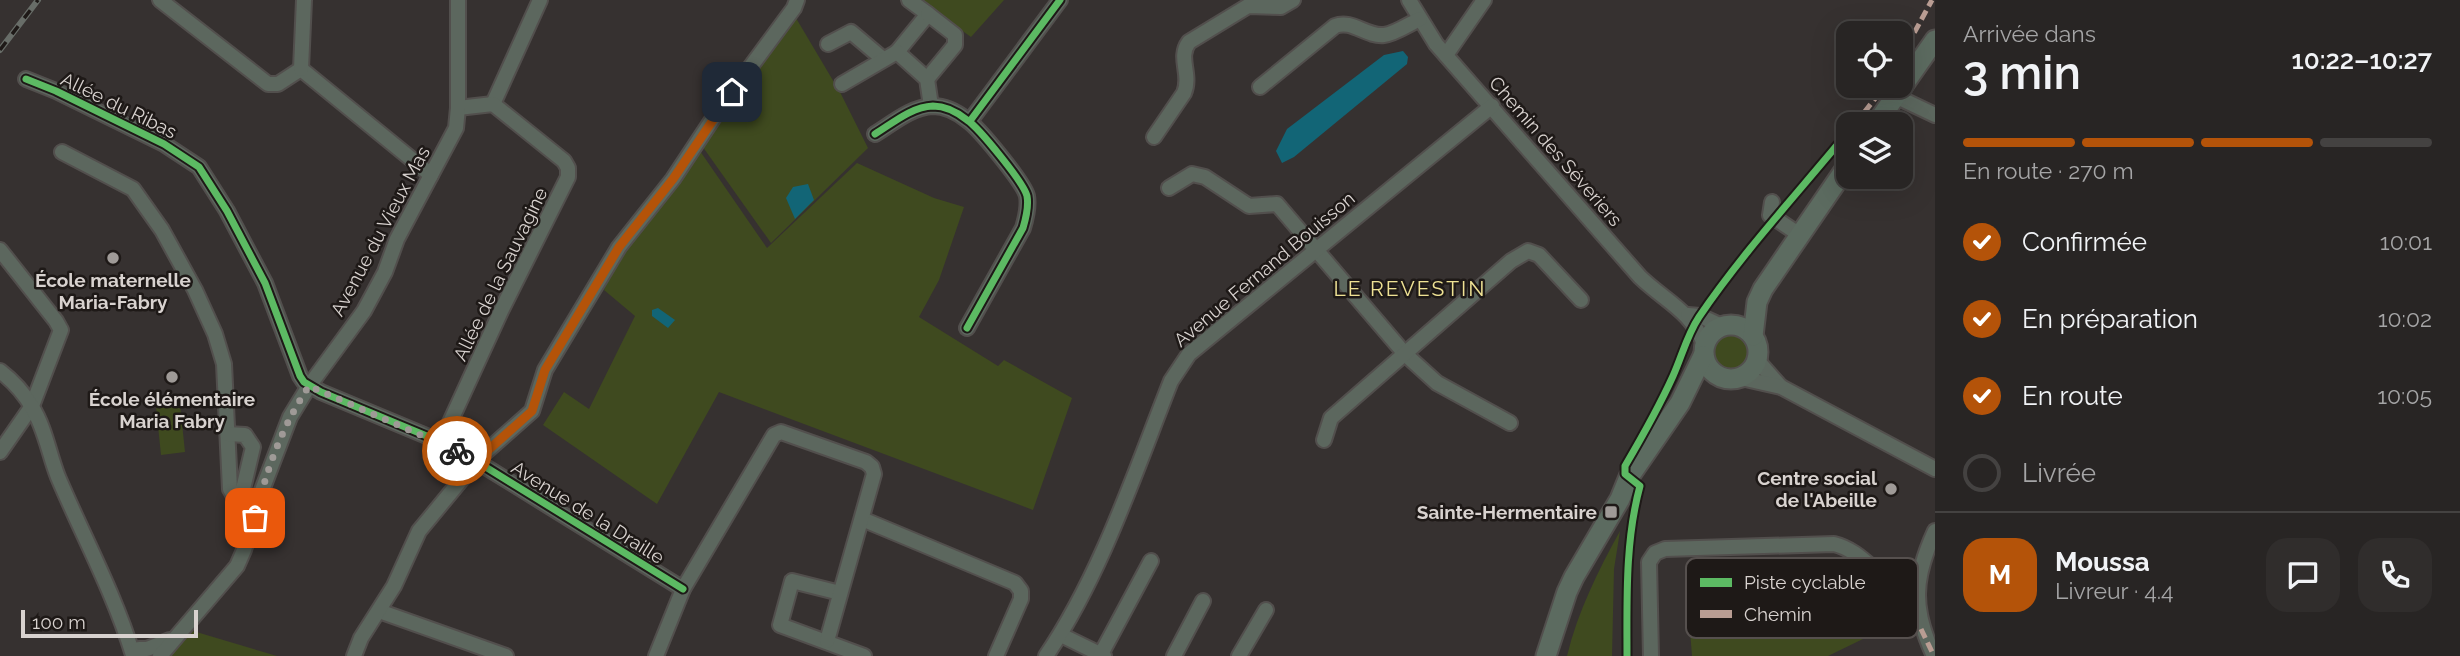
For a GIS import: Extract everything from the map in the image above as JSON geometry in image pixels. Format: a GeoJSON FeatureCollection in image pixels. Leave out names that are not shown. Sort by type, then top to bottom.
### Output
{"type":"FeatureCollection","features":[{"type":"Feature","properties":{"kind":"main road"},"geometry":{"type":"LineString","coordinates":[[1913,71],[1935,40]]}},
{"type":"Feature","properties":{"kind":"main road"},"geometry":{"type":"LineString","coordinates":[[1546,656],[1567,592],[1620,499],[1629,477],[1680,403],[1711,333],[1725,325],[1763,289],[1836,182]]}},
{"type":"Feature","properties":{"kind":"main road"},"geometry":{"type":"LineString","coordinates":[[1753,336],[1755,313],[1763,289]]}},
{"type":"Feature","properties":{"kind":"main road"},"geometry":{"type":"LineString","coordinates":[[1620,499],[1637,484],[1703,388],[1754,367],[1757,344],[1753,336],[1742,327],[1725,325]]}},
{"type":"Feature","properties":{"kind":"main road"},"geometry":{"type":"LineString","coordinates":[[1704,350],[1707,366],[1714,374],[1732,378]]}},
{"type":"Feature","properties":{"kind":"main road"},"geometry":{"type":"LineString","coordinates":[[1554,656],[1582,565]]}},
{"type":"Feature","properties":{"kind":"street"},"geometry":{"type":"LineString","coordinates":[[160,0],[268,84],[278,83],[301,69]]}},
{"type":"Feature","properties":{"kind":"street"},"geometry":{"type":"LineString","coordinates":[[301,69],[304,0]]}},
{"type":"Feature","properties":{"kind":"street","name":"Avenue du Vieux Mas"},"geometry":{"type":"LineString","coordinates":[[145,653],[172,639],[237,566],[290,417],[309,386],[364,311],[397,239],[456,128],[457,0]]}},
{"type":"Feature","properties":{"kind":"street"},"geometry":{"type":"LineString","coordinates":[[458,108],[493,104],[540,0]]}},
{"type":"Feature","properties":{"kind":"street"},"geometry":{"type":"LineString","coordinates":[[354,656],[419,531],[476,461],[532,411],[545,370],[619,247],[673,179],[797,0]]}},
{"type":"Feature","properties":{"kind":"street"},"geometry":{"type":"LineString","coordinates":[[909,0],[955,35],[955,44],[927,79]]}},
{"type":"Feature","properties":{"kind":"street"},"geometry":{"type":"LineString","coordinates":[[970,121],[1060,0]]}},
{"type":"Feature","properties":{"kind":"street"},"geometry":{"type":"LineString","coordinates":[[1154,136],[1187,85],[1183,55],[1189,42],[1248,6],[1281,7],[1293,0]]}},
{"type":"Feature","properties":{"kind":"street","name":"Chemin des Séveriers"},"geometry":{"type":"LineString","coordinates":[[1409,0],[1427,34],[1640,277],[1658,294],[1688,314],[1725,325]]}},
{"type":"Feature","properties":{"kind":"street"},"geometry":{"type":"LineString","coordinates":[[1446,55],[1484,0]]}},
{"type":"Feature","properties":{"kind":"street"},"geometry":{"type":"LineString","coordinates":[[842,84],[897,51],[928,14]]}},
{"type":"Feature","properties":{"kind":"street"},"geometry":{"type":"LineString","coordinates":[[1260,87],[1335,26],[1348,24],[1378,35],[1386,35],[1420,19]]}},
{"type":"Feature","properties":{"kind":"street"},"geometry":{"type":"LineString","coordinates":[[828,44],[851,32],[883,60]]}},
{"type":"Feature","properties":{"kind":"street"},"geometry":{"type":"LineString","coordinates":[[897,51],[927,79],[932,106]]}},
{"type":"Feature","properties":{"kind":"street"},"geometry":{"type":"LineString","coordinates":[[301,69],[431,175]]}},
{"type":"Feature","properties":{"kind":"street","name":"Allée du Ribas"},"geometry":{"type":"LineString","coordinates":[[26,79],[56,91],[164,145],[199,167],[227,211],[265,283],[300,376],[309,386]]}},
{"type":"Feature","properties":{"kind":"street"},"geometry":{"type":"LineString","coordinates":[[1899,98],[1935,115]]}},
{"type":"Feature","properties":{"kind":"street","name":"Allée de la Sauvagine"},"geometry":{"type":"LineString","coordinates":[[441,442],[500,311],[568,177],[568,168],[564,161],[493,104]]}},
{"type":"Feature","properties":{"kind":"street"},"geometry":{"type":"LineString","coordinates":[[875,134],[907,113],[932,106],[952,110],[970,121],[1019,181],[1027,196],[1027,214],[1023,228],[967,328]]}},
{"type":"Feature","properties":{"kind":"street","name":"Avenue Fernand Bouisson"},"geometry":{"type":"LineString","coordinates":[[1046,656],[1061,635],[1112,529],[1179,366],[1189,354],[1492,106]]}},
{"type":"Feature","properties":{"kind":"street"},"geometry":{"type":"LineString","coordinates":[[62,152],[133,190],[162,230],[195,290],[215,334],[224,364],[230,489],[244,513],[255,518]]}},
{"type":"Feature","properties":{"kind":"street"},"geometry":{"type":"LineString","coordinates":[[1169,188],[1192,174],[1205,177],[1249,206],[1277,204],[1315,252],[1405,354],[1437,383],[1510,423]]}},
{"type":"Feature","properties":{"kind":"street"},"geometry":{"type":"LineString","coordinates":[[1772,202],[1770,215],[1800,235]]}},
{"type":"Feature","properties":{"kind":"street"},"geometry":{"type":"LineString","coordinates":[[0,250],[61,330],[32,406],[0,452]]}},
{"type":"Feature","properties":{"kind":"street"},"geometry":{"type":"LineString","coordinates":[[1324,440],[1331,418],[1511,261],[1528,251],[1539,255],[1581,300]]}},
{"type":"Feature","properties":{"kind":"street","name":"Chemin des Séveriers"},"geometry":{"type":"LineString","coordinates":[[1688,314],[1704,350]]}},
{"type":"Feature","properties":{"kind":"street"},"geometry":{"type":"LineString","coordinates":[[1757,360],[1781,387]]}},
{"type":"Feature","properties":{"kind":"street"},"geometry":{"type":"LineString","coordinates":[[0,371],[32,406],[42,426],[58,475],[124,627],[145,653]]}},
{"type":"Feature","properties":{"kind":"street"},"geometry":{"type":"LineString","coordinates":[[1732,378],[1781,387],[1935,469]]}},
{"type":"Feature","properties":{"kind":"street","name":"Avenue de la Draille"},"geometry":{"type":"LineString","coordinates":[[309,386],[441,442],[683,589]]}},
{"type":"Feature","properties":{"kind":"street"},"geometry":{"type":"LineString","coordinates":[[656,656],[683,589],[774,435],[781,432],[866,462],[872,467],[874,474],[827,641]]}},
{"type":"Feature","properties":{"kind":"street"},"geometry":{"type":"LineString","coordinates":[[228,434],[245,435],[253,447],[243,489],[234,498]]}},
{"type":"Feature","properties":{"kind":"street"},"geometry":{"type":"LineString","coordinates":[[862,519],[1015,583],[1021,591],[1021,599],[996,656]]}},
{"type":"Feature","properties":{"kind":"street"},"geometry":{"type":"LineString","coordinates":[[1918,584],[1923,560],[1935,531]]}},
{"type":"Feature","properties":{"kind":"street"},"geometry":{"type":"LineString","coordinates":[[1651,656],[1649,562],[1655,553],[1665,549],[1834,544],[1853,550],[1862,558]]}},
{"type":"Feature","properties":{"kind":"street"},"geometry":{"type":"LineString","coordinates":[[1061,635],[1102,656],[1151,561]]}},
{"type":"Feature","properties":{"kind":"street"},"geometry":{"type":"LineString","coordinates":[[840,593],[792,581],[780,625],[864,656]]}},
{"type":"Feature","properties":{"kind":"street"},"geometry":{"type":"LineString","coordinates":[[1918,599],[1921,629],[1934,656]]}},
{"type":"Feature","properties":{"kind":"street"},"geometry":{"type":"LineString","coordinates":[[1174,656],[1203,601]]}},
{"type":"Feature","properties":{"kind":"street"},"geometry":{"type":"LineString","coordinates":[[1239,656],[1266,610]]}},
{"type":"Feature","properties":{"kind":"street"},"geometry":{"type":"LineString","coordinates":[[379,611],[506,656]]}},
{"type":"Feature","properties":{"kind":"green space"},"geometry":{"type":"Polygon","coordinates":[[[919,0],[1004,0],[971,37],[919,0]]]}},
{"type":"Feature","properties":{"kind":"green space"},"geometry":{"type":"Polygon","coordinates":[[[793,13],[841,94],[868,148],[771,243],[700,143],[793,13]]]}},
{"type":"Feature","properties":{"kind":"green space"},"geometry":{"type":"Polygon","coordinates":[[[700,151],[767,248],[857,163],[934,198],[964,207],[939,280],[919,317],[998,366],[1004,360],[1072,398],[1033,510],[719,392],[657,504],[543,425],[564,392],[589,409],[635,316],[604,290],[621,252],[700,151]]]}},
{"type":"Feature","properties":{"kind":"green space"},"geometry":{"type":"Polygon","coordinates":[[[1730,332],[1743,338],[1749,351],[1743,364],[1730,370],[1717,364],[1711,351],[1717,338],[1730,332]]]}},
{"type":"Feature","properties":{"kind":"green space"},"geometry":{"type":"Polygon","coordinates":[[[180,404],[185,452],[161,455],[156,406],[180,404]]]}},
{"type":"Feature","properties":{"kind":"green space"},"geometry":{"type":"Polygon","coordinates":[[[1620,531],[1614,569],[1612,656],[1567,656],[1589,592],[1620,531]]]}},
{"type":"Feature","properties":{"kind":"green space"},"geometry":{"type":"Polygon","coordinates":[[[193,631],[277,656],[170,656],[193,631]]]}},
{"type":"Feature","properties":{"kind":"green space"},"geometry":{"type":"Polygon","coordinates":[[[1691,638],[1865,638],[1828,656],[1692,656],[1691,638]]]}},
{"type":"Feature","properties":{"kind":"water"},"geometry":{"type":"Polygon","coordinates":[[[1403,51],[1408,57],[1407,64],[1294,157],[1282,163],[1276,151],[1287,129],[1384,55],[1403,51]]]}},
{"type":"Feature","properties":{"kind":"water"},"geometry":{"type":"Polygon","coordinates":[[[808,184],[814,200],[795,219],[786,198],[793,187],[808,184]]]}},
{"type":"Feature","properties":{"kind":"water"},"geometry":{"type":"Polygon","coordinates":[[[658,308],[675,320],[668,328],[652,316],[652,310],[658,308]]]}},
{"type":"Feature","properties":{"kind":"railway"},"geometry":{"type":"LineString","coordinates":[[0,50],[38,0]]}},
{"type":"Feature","properties":{"kind":"marked path"},"geometry":{"type":"LineString","coordinates":[[1913,35],[1932,0]]}},
{"type":"Feature","properties":{"kind":"marked path"},"geometry":{"type":"LineString","coordinates":[[1864,112],[1876,98]]}},
{"type":"Feature","properties":{"kind":"marked path"},"geometry":{"type":"LineString","coordinates":[[1921,629],[1934,656]]}},
{"type":"Feature","properties":{"kind":"cycle path"},"geometry":{"type":"LineString","coordinates":[[970,121],[1060,0]]}},
{"type":"Feature","properties":{"kind":"cycle path"},"geometry":{"type":"LineString","coordinates":[[26,79],[164,144],[199,167],[227,211],[265,283],[304,382],[321,392],[441,442],[476,461],[683,589]]}},
{"type":"Feature","properties":{"kind":"cycle path"},"geometry":{"type":"LineString","coordinates":[[875,134],[917,109],[933,106],[947,108],[963,117],[981,133],[1024,189],[1028,204],[1023,228],[967,328]]}},
{"type":"Feature","properties":{"kind":"cycle path"},"geometry":{"type":"LineString","coordinates":[[1627,656],[1629,549],[1640,486],[1625,474],[1625,466],[1662,399],[1699,317],[1752,246],[1836,146]]}},
{"type":"Feature","properties":{"kind":"way so far"},"geometry":{"type":"LineString","coordinates":[[255,518],[280,439],[309,386],[457,451]]}},
{"type":"Feature","properties":{"kind":"place","name":"École maternelle Maria-Fabry"},"geometry":{"type":"Point","coordinates":[113,258]}},
{"type":"Feature","properties":{"kind":"place","name":"École élémentaire Maria Fabry"},"geometry":{"type":"Point","coordinates":[172,377]}},
{"type":"Feature","properties":{"kind":"place","name":"Centre social de l'Abeille"},"geometry":{"type":"Point","coordinates":[1891,489]}},
{"type":"Feature","properties":{"kind":"place","name":"Sainte-Hermentaire"},"geometry":{"type":"Point","coordinates":[1611,512]}},
{"type":"Feature","properties":{"kind":"district","name":"LE REVESTIN"},"geometry":{"type":"Point","coordinates":[1410,288]}},
{"type":"Feature","properties":{"kind":"route"},"geometry":{"type":"LineString","coordinates":[[457,451],[476,461],[532,411],[545,370],[619,247],[673,179],[732,92]]}}]}
